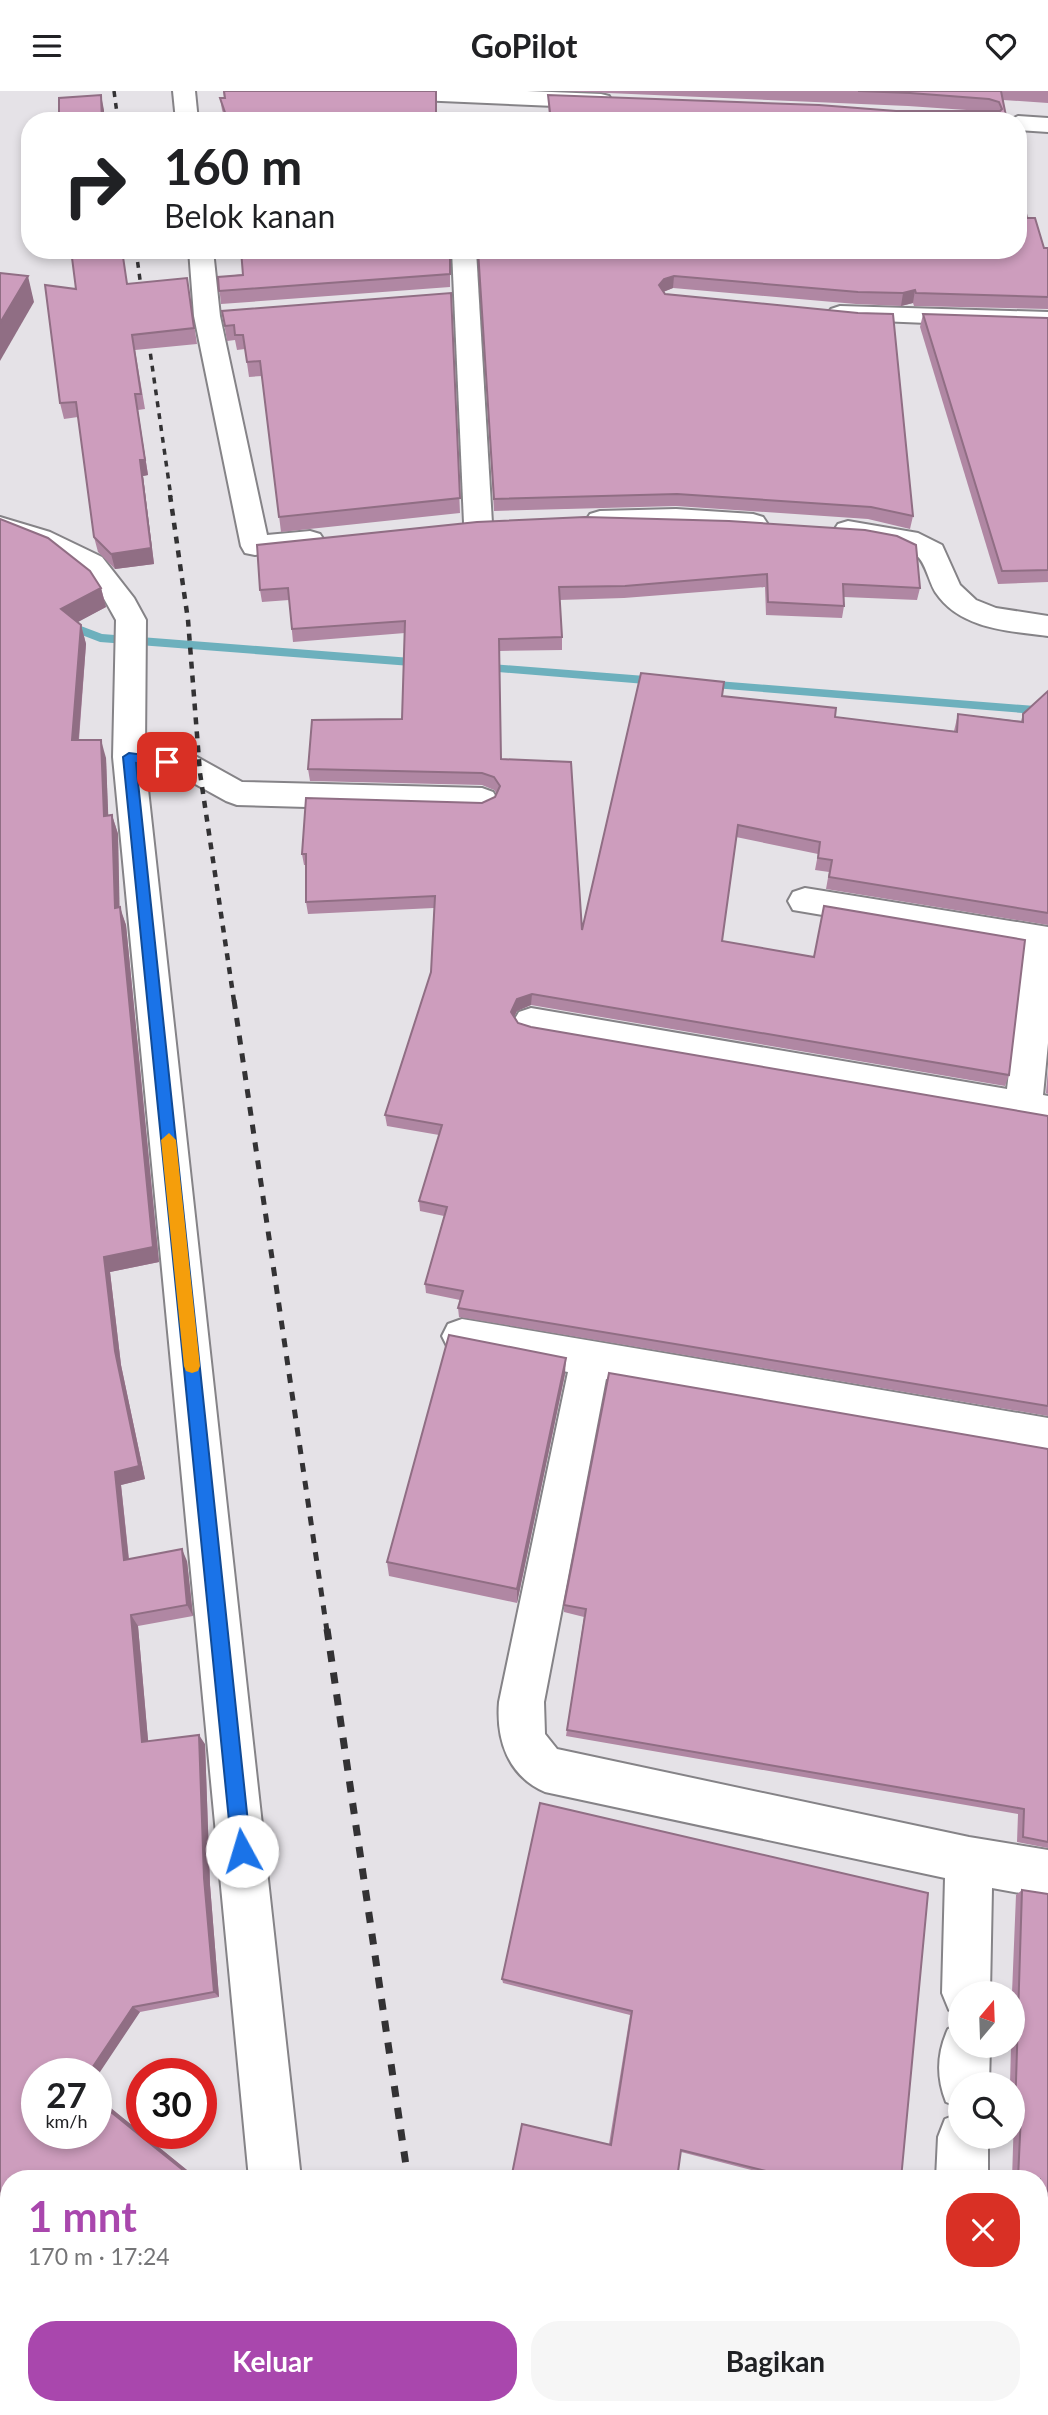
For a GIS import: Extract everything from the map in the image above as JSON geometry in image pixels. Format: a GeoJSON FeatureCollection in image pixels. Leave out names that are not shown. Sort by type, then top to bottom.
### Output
{"type":"FeatureCollection","features":[{"type":"Feature","properties":{"kind":"street"},"geometry":{"type":"LineString","coordinates":[[184,91],[186,112]]}},
{"type":"Feature","properties":{"kind":"street"},"geometry":{"type":"LineString","coordinates":[[372,91],[624,101]]}},
{"type":"Feature","properties":{"kind":"street"},"geometry":{"type":"LineString","coordinates":[[459,96],[460,112]]}},
{"type":"Feature","properties":{"kind":"street"},"geometry":{"type":"LineString","coordinates":[[1027,124],[1048,125]]}},
{"type":"Feature","properties":{"kind":"street"},"geometry":{"type":"LineString","coordinates":[[202,259],[207,316],[255,546],[333,538]]}},
{"type":"Feature","properties":{"kind":"street"},"geometry":{"type":"LineString","coordinates":[[464,259],[478,524]]}},
{"type":"Feature","properties":{"kind":"street"},"geometry":{"type":"LineString","coordinates":[[439,298],[466,296]]}},
{"type":"Feature","properties":{"kind":"street"},"geometry":{"type":"LineString","coordinates":[[817,312],[1048,320]]}},
{"type":"Feature","properties":{"kind":"street"},"geometry":{"type":"LineString","coordinates":[[207,316],[235,314]]}},
{"type":"Feature","properties":{"kind":"street"},"geometry":{"type":"LineString","coordinates":[[570,521],[676,518],[786,526]]}},
{"type":"Feature","properties":{"kind":"street"},"geometry":{"type":"LineString","coordinates":[[0,526],[40,538],[92,564],[131,620],[133,660],[129,757],[274,2170]]}},
{"type":"Feature","properties":{"kind":"street"},"geometry":{"type":"LineString","coordinates":[[827,528],[868,531],[908,539],[932,552],[948,591],[966,608],[996,618],[1048,627]]}},
{"type":"Feature","properties":{"kind":"street"},"geometry":{"type":"LineString","coordinates":[[129,757],[186,765],[237,793],[482,800]]}},
{"type":"Feature","properties":{"kind":"street"},"geometry":{"type":"LineString","coordinates":[[531,1022],[1035,1109],[1045,939],[805,901]]}},
{"type":"Feature","properties":{"kind":"street"},"geometry":{"type":"LineString","coordinates":[[462,1336],[1048,1437]]}},
{"type":"Feature","properties":{"kind":"street"},"geometry":{"type":"LineString","coordinates":[[590,1360],[526,1674],[520,1720],[523,1742],[531,1756],[545,1769],[969,1860],[1048,1874]]}},
{"type":"Feature","properties":{"kind":"street"},"geometry":{"type":"LineString","coordinates":[[966,1981],[969,1860]]}},
{"type":"Feature","properties":{"kind":"street"},"geometry":{"type":"LineString","coordinates":[[962,2170],[963,2149]]}},
{"type":"Feature","properties":{"kind":"building"},"geometry":{"type":"Polygon","coordinates":[[[224,91],[436,91],[436,112],[225,112],[220,98],[225,98],[224,91]]]}},
{"type":"Feature","properties":{"kind":"building"},"geometry":{"type":"Polygon","coordinates":[[[858,91],[1001,91],[1005,112],[550,112],[548,95],[819,105],[896,111],[1002,109],[999,102],[989,99],[858,91]]]}},
{"type":"Feature","properties":{"kind":"building"},"geometry":{"type":"Polygon","coordinates":[[[101,95],[102,112],[59,112],[59,98],[101,95]]]}},
{"type":"Feature","properties":{"kind":"building"},"geometry":{"type":"Polygon","coordinates":[[[1027,218],[1035,218],[1044,248],[1048,248],[1048,297],[916,293],[915,290],[903,293],[858,292],[674,276],[664,279],[659,285],[665,294],[893,314],[913,516],[871,507],[677,494],[494,499],[479,259],[1027,259],[1027,218]]]}},
{"type":"Feature","properties":{"kind":"building"},"geometry":{"type":"Polygon","coordinates":[[[72,259],[123,259],[127,284],[187,278],[194,328],[132,335],[141,394],[135,394],[145,460],[140,460],[151,548],[111,554],[94,537],[76,402],[60,403],[45,285],[76,289],[72,259]]]}},
{"type":"Feature","properties":{"kind":"building"},"geometry":{"type":"Polygon","coordinates":[[[242,259],[450,259],[450,274],[219,291],[218,277],[243,275],[242,259]]]}},
{"type":"Feature","properties":{"kind":"building"},"geometry":{"type":"Polygon","coordinates":[[[0,273],[28,276],[0,323],[0,273]]]}},
{"type":"Feature","properties":{"kind":"building"},"geometry":{"type":"Polygon","coordinates":[[[451,293],[460,498],[279,517],[260,361],[247,362],[243,335],[235,335],[234,325],[225,326],[222,311],[451,293]]]}},
{"type":"Feature","properties":{"kind":"building"},"geometry":{"type":"Polygon","coordinates":[[[923,314],[1048,318],[1048,570],[1002,571],[923,314]]]}},
{"type":"Feature","properties":{"kind":"building"},"geometry":{"type":"Polygon","coordinates":[[[585,517],[729,521],[865,530],[897,536],[916,545],[920,588],[843,584],[844,606],[768,602],[767,574],[625,586],[559,587],[562,637],[499,639],[501,759],[571,762],[582,930],[641,673],[724,682],[722,696],[836,708],[835,717],[957,732],[958,714],[1023,722],[1023,714],[1048,691],[1048,913],[829,877],[832,860],[818,858],[820,842],[738,825],[722,941],[814,957],[824,906],[1025,940],[1009,1075],[532,994],[517,999],[511,1012],[518,1023],[531,1027],[1048,1116],[1048,1406],[458,1308],[463,1291],[425,1284],[447,1207],[419,1201],[442,1125],[385,1115],[431,972],[435,896],[306,902],[306,854],[302,854],[306,798],[482,803],[495,797],[500,786],[494,777],[482,773],[308,769],[312,720],[402,719],[405,621],[292,629],[288,588],[260,590],[257,545],[477,522],[585,517]]]}},
{"type":"Feature","properties":{"kind":"building"},"geometry":{"type":"Polygon","coordinates":[[[0,519],[48,538],[90,571],[101,588],[61,609],[81,625],[72,740],[101,740],[104,816],[112,815],[115,908],[120,907],[153,1247],[104,1257],[115,1351],[139,1466],[115,1472],[124,1560],[182,1549],[187,1605],[131,1615],[142,1742],[199,1735],[204,1878],[214,1992],[133,2007],[99,2058],[21,2058],[21,2149],[112,2149],[112,2113],[126,2124],[126,2149],[157,2149],[183,2170],[0,2170],[0,519]]]}},
{"type":"Feature","properties":{"kind":"building"},"geometry":{"type":"Polygon","coordinates":[[[449,1335],[566,1358],[517,1589],[387,1562],[449,1335]]]}},
{"type":"Feature","properties":{"kind":"building"},"geometry":{"type":"Polygon","coordinates":[[[609,1373],[1048,1449],[1048,1842],[1023,1837],[1024,1809],[567,1730],[586,1609],[564,1605],[609,1373]]]}},
{"type":"Feature","properties":{"kind":"building"},"geometry":{"type":"Polygon","coordinates":[[[540,1803],[928,1893],[902,2170],[762,2170],[681,2150],[678,2170],[513,2170],[522,2124],[611,2145],[632,2011],[502,1979],[540,1803]]]}},
{"type":"Feature","properties":{"kind":"building"},"geometry":{"type":"Polygon","coordinates":[[[1022,1890],[1048,1894],[1048,2170],[1018,2170],[1019,2149],[1025,2149],[1025,2072],[1016,2072],[1017,2058],[1026,2058],[1026,1981],[1019,1981],[1022,1890]]]}},
{"type":"Feature","properties":{"kind":"waterway"},"geometry":{"type":"LineString","coordinates":[[65,624],[100,638],[424,663]]}},
{"type":"Feature","properties":{"kind":"waterway"},"geometry":{"type":"LineString","coordinates":[[478,667],[658,681]]}},
{"type":"Feature","properties":{"kind":"waterway"},"geometry":{"type":"LineString","coordinates":[[705,684],[1048,711]]}},
{"type":"Feature","properties":{"kind":"railway"},"geometry":{"type":"LineString","coordinates":[[114,91],[117,112]]}},
{"type":"Feature","properties":{"kind":"railway"},"geometry":{"type":"LineString","coordinates":[[137,259],[143,302]]}},
{"type":"Feature","properties":{"kind":"railway"},"geometry":{"type":"LineString","coordinates":[[147,330],[171,497]]}},
{"type":"Feature","properties":{"kind":"railway"},"geometry":{"type":"LineString","coordinates":[[170,495],[188,620],[200,773],[234,1001]]}},
{"type":"Feature","properties":{"kind":"railway"},"geometry":{"type":"LineString","coordinates":[[234,1000],[327,1631]]}},
{"type":"Feature","properties":{"kind":"railway"},"geometry":{"type":"LineString","coordinates":[[327,1629],[407,2170]]}},
{"type":"Feature","properties":{"kind":"slow traffic"},"geometry":{"type":"LineString","coordinates":[[169,1140],[192,1366]]}},
{"type":"Feature","properties":{"kind":"route"},"geometry":{"type":"LineString","coordinates":[[167,762],[129,757],[242,1851]]}}]}
